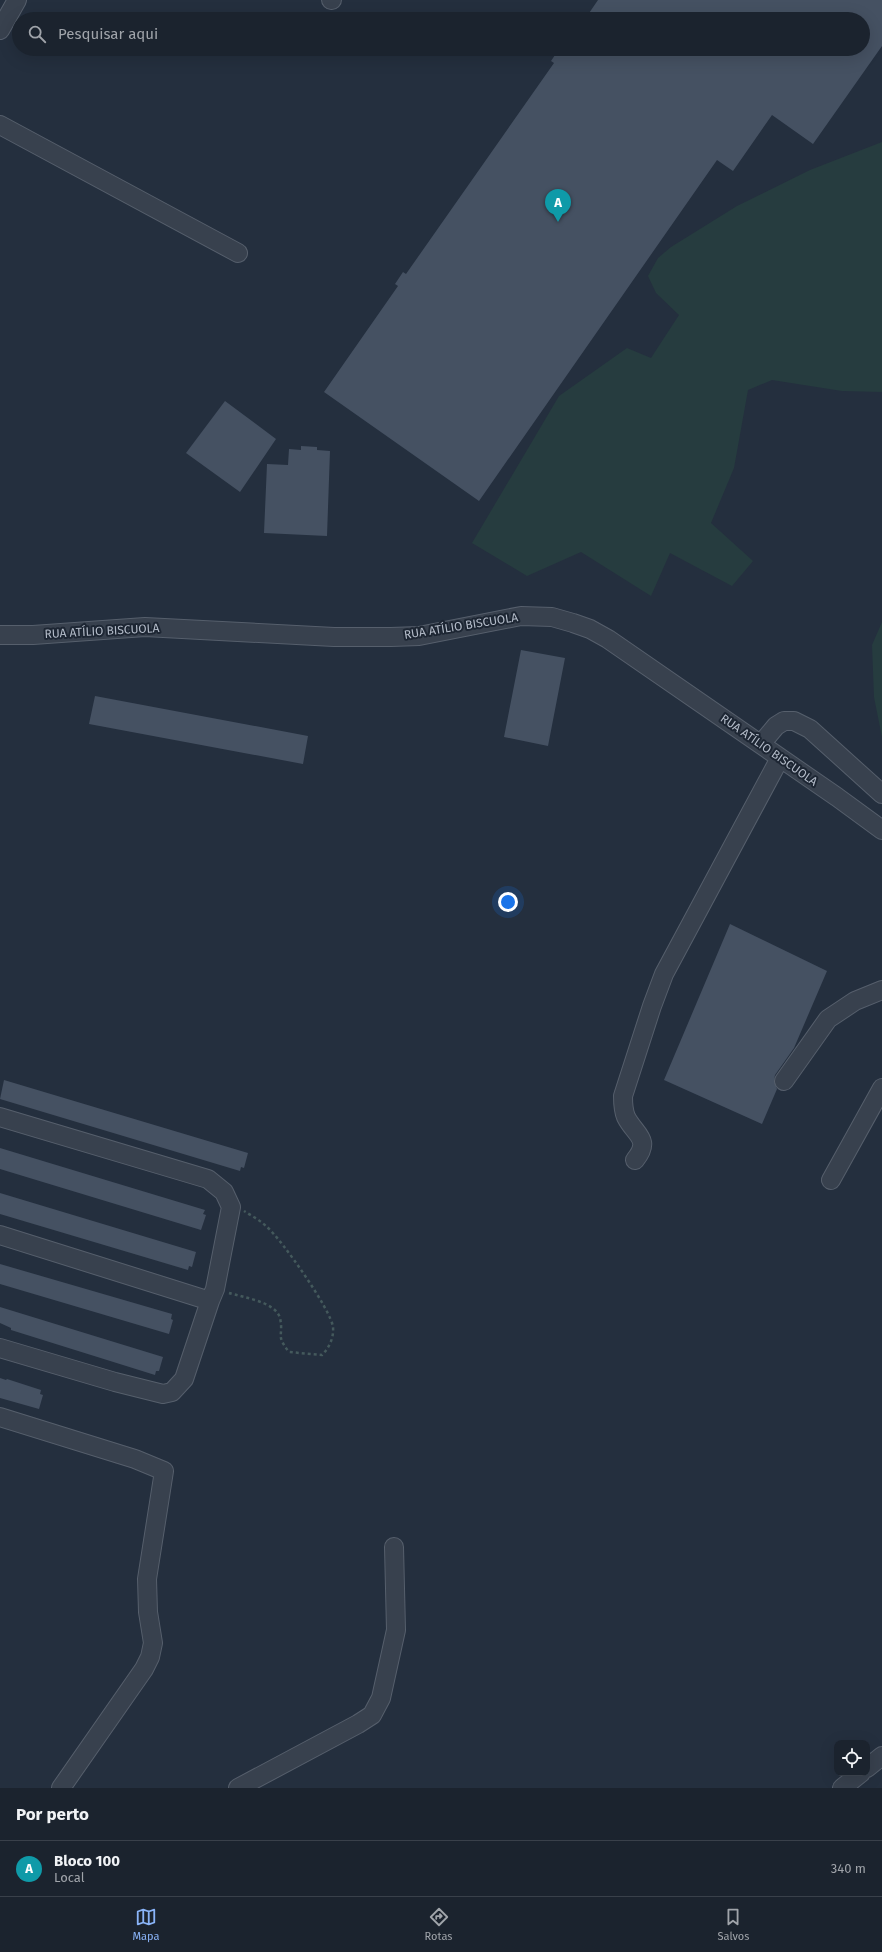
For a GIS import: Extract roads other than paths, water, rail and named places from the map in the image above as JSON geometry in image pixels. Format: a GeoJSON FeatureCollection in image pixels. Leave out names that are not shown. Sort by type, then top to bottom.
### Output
{"type":"FeatureCollection","features":[{"type":"Feature","properties":{"kind":"street"},"geometry":{"type":"LineString","coordinates":[[0,30],[9,6]]}},
{"type":"Feature","properties":{"kind":"street"},"geometry":{"type":"LineString","coordinates":[[0,125],[238,253]]}},
{"type":"Feature","properties":{"kind":"street","name":"RUA ATÍLIO BISCUOLA"},"geometry":{"type":"LineString","coordinates":[[0,635],[33,635],[145,627],[334,637],[391,637],[419,636],[521,616],[552,618],[590,629],[608,639],[761,744],[882,830]]}},
{"type":"Feature","properties":{"kind":"street"},"geometry":{"type":"LineString","coordinates":[[761,744],[776,726],[784,721],[794,721],[810,729],[882,794]]}},
{"type":"Feature","properties":{"kind":"street"},"geometry":{"type":"LineString","coordinates":[[635,1160],[642,1151],[642,1142],[640,1136],[627,1118],[623,1108],[623,1096],[652,1006],[671,960],[780,758]]}},
{"type":"Feature","properties":{"kind":"street"},"geometry":{"type":"LineString","coordinates":[[784,1081],[828,1019],[855,1002],[882,990]]}},
{"type":"Feature","properties":{"kind":"street"},"geometry":{"type":"LineString","coordinates":[[831,1180],[882,1088]]}},
{"type":"Feature","properties":{"kind":"street"},"geometry":{"type":"LineString","coordinates":[[0,1117],[208,1179],[224,1192],[231,1207],[212,1295],[184,1379],[172,1392],[163,1394],[116,1382],[0,1348]]}},
{"type":"Feature","properties":{"kind":"street"},"geometry":{"type":"LineString","coordinates":[[0,1235],[212,1295]]}},
{"type":"Feature","properties":{"kind":"street"},"geometry":{"type":"LineString","coordinates":[[0,1417],[135,1459],[164,1471],[147,1579],[148,1612],[153,1643],[150,1657],[144,1669],[61,1788]]}},
{"type":"Feature","properties":{"kind":"street"},"geometry":{"type":"LineString","coordinates":[[238,1788],[358,1724],[372,1714],[381,1698],[396,1630],[394,1547]]}},
{"type":"Feature","properties":{"kind":"street"},"geometry":{"type":"LineString","coordinates":[[870,1766],[882,1756]]}},
{"type":"Feature","properties":{"kind":"street"},"geometry":{"type":"LineString","coordinates":[[842,1788],[857,1776]]}},
{"type":"Feature","properties":{"kind":"place","name":"Bloco 100"},"geometry":{"type":"Point","coordinates":[558,222]}}]}
